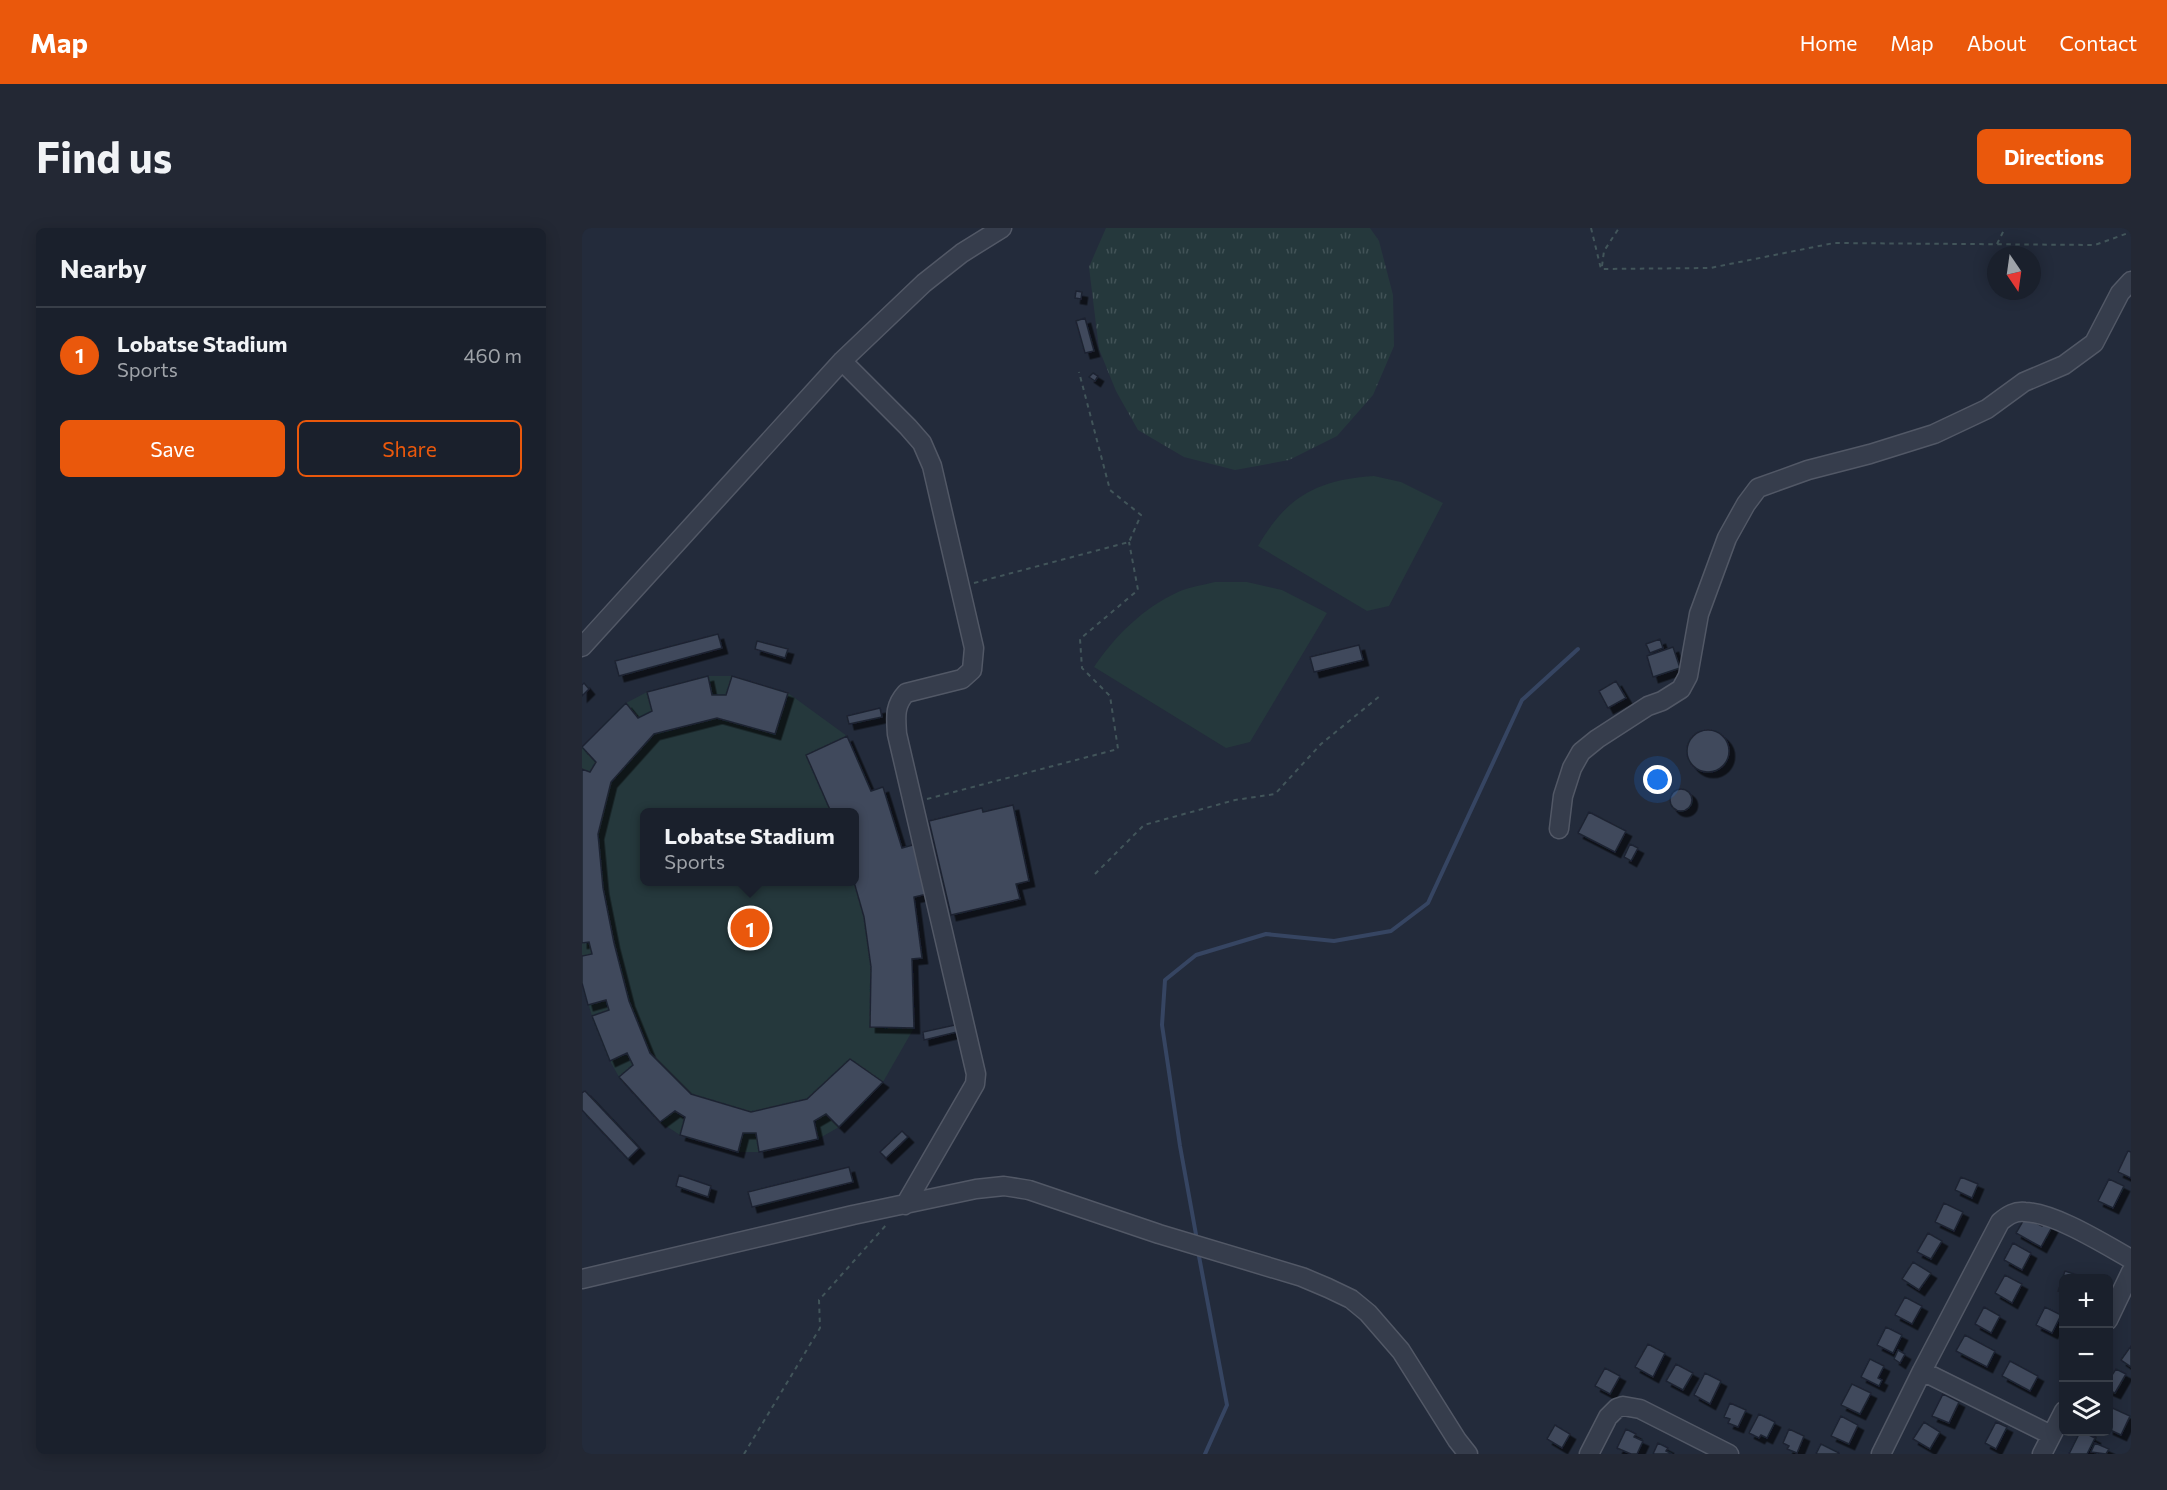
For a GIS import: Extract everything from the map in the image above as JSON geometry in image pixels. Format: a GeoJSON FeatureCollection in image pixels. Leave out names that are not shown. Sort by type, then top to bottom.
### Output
{"type":"FeatureCollection","features":[{"type":"Feature","properties":{"kind":"street"},"geometry":{"type":"LineString","coordinates":[[582,647],[842,361],[924,283],[962,253],[1002,228]]}},
{"type":"Feature","properties":{"kind":"street"},"geometry":{"type":"LineString","coordinates":[[1559,829],[1563,796],[1572,768],[1581,752],[1648,706],[1662,701],[1681,689],[1688,675],[1699,614],[1727,538],[1758,488],[1808,470],[1934,434],[1987,409],[2024,382],[2064,365],[2094,343],[2120,293],[2131,281]]}},
{"type":"Feature","properties":{"kind":"street"},"geometry":{"type":"LineString","coordinates":[[842,361],[922,443],[932,466],[975,648],[972,670],[962,679],[906,693],[900,700],[896,711],[897,734],[976,1074],[975,1084],[905,1205]]}},
{"type":"Feature","properties":{"kind":"street"},"geometry":{"type":"LineString","coordinates":[[582,1279],[853,1215],[976,1189],[1017,1187],[1159,1234],[1302,1277],[1351,1299],[1368,1313],[1401,1351],[1468,1454]]}},
{"type":"Feature","properties":{"kind":"street"},"geometry":{"type":"LineString","coordinates":[[1881,1454],[2000,1222],[2007,1216],[2015,1212],[2026,1211],[2046,1216],[2131,1258]]}},
{"type":"Feature","properties":{"kind":"street"},"geometry":{"type":"LineString","coordinates":[[2113,1316],[2124,1304],[2131,1272]]}},
{"type":"Feature","properties":{"kind":"street"},"geometry":{"type":"LineString","coordinates":[[1922,1371],[2051,1435]]}},
{"type":"Feature","properties":{"kind":"street"},"geometry":{"type":"LineString","coordinates":[[1589,1454],[1612,1412],[1617,1408],[1631,1406],[1729,1454]]}},
{"type":"Feature","properties":{"kind":"street"},"geometry":{"type":"LineString","coordinates":[[2042,1454],[2059,1420]]}},
{"type":"Feature","properties":{"kind":"path"},"geometry":{"type":"LineString","coordinates":[[1591,228],[1601,269]]}},
{"type":"Feature","properties":{"kind":"path"},"geometry":{"type":"LineString","coordinates":[[1601,269],[1604,251],[1619,228]]}},
{"type":"Feature","properties":{"kind":"path"},"geometry":{"type":"LineString","coordinates":[[1997,244],[2005,228]]}},
{"type":"Feature","properties":{"kind":"path"},"geometry":{"type":"LineString","coordinates":[[1601,269],[1710,268],[1834,243],[2095,245],[2131,232]]}},
{"type":"Feature","properties":{"kind":"path"},"geometry":{"type":"LineString","coordinates":[[913,803],[1118,749],[1110,696],[1082,668],[1080,639],[1138,590],[1129,542],[1141,515],[1110,490],[1078,372]]}},
{"type":"Feature","properties":{"kind":"path"},"geometry":{"type":"LineString","coordinates":[[960,587],[1129,542]]}},
{"type":"Feature","properties":{"kind":"path"},"geometry":{"type":"LineString","coordinates":[[1095,874],[1144,825],[1235,800],[1275,794],[1321,744],[1381,695]]}},
{"type":"Feature","properties":{"kind":"path"},"geometry":{"type":"LineString","coordinates":[[744,1454],[820,1328],[819,1300],[905,1205]]}},
{"type":"Feature","properties":{"kind":"green space"},"geometry":{"type":"Polygon","coordinates":[[[1106,228],[1370,228],[1379,241],[1393,295],[1394,346],[1373,395],[1337,436],[1289,460],[1235,470],[1184,457],[1138,430],[1116,391],[1099,349],[1089,267],[1106,228]]]}},
{"type":"Feature","properties":{"kind":"green space"},"geometry":{"type":"Polygon","coordinates":[[[1374,476],[1401,482],[1443,503],[1389,606],[1367,611],[1258,546],[1280,515],[1306,494],[1336,482],[1374,476]]]}},
{"type":"Feature","properties":{"kind":"green space"},"geometry":{"type":"Polygon","coordinates":[[[1215,582],[1247,582],[1282,590],[1327,613],[1250,742],[1226,748],[1094,667],[1111,644],[1153,606],[1182,590],[1215,582]]]}},
{"type":"Feature","properties":{"kind":"green space"},"geometry":{"type":"Polygon","coordinates":[[[708,676],[732,676],[788,693],[847,736],[871,791],[883,787],[902,847],[916,844],[927,894],[914,897],[922,958],[912,959],[914,1028],[883,1082],[839,1127],[818,1139],[759,1152],[738,1152],[680,1135],[660,1122],[619,1077],[610,1061],[582,983],[582,748],[626,703],[647,692],[708,676]]]}},
{"type":"Feature","properties":{"kind":"building"},"geometry":{"type":"Polygon","coordinates":[[[1076,291],[1082,292],[1081,299],[1075,298],[1076,291]]]}},
{"type":"Feature","properties":{"kind":"building"},"geometry":{"type":"Polygon","coordinates":[[[1085,318],[1094,351],[1085,353],[1076,321],[1085,318]]]}},
{"type":"Feature","properties":{"kind":"building"},"geometry":{"type":"Polygon","coordinates":[[[1093,373],[1098,376],[1095,381],[1089,377],[1093,373]]]}},
{"type":"Feature","properties":{"kind":"building"},"geometry":{"type":"Polygon","coordinates":[[[718,634],[722,648],[619,676],[615,661],[718,634]]]}},
{"type":"Feature","properties":{"kind":"building"},"geometry":{"type":"Polygon","coordinates":[[[1660,639],[1663,648],[1650,653],[1646,644],[1660,639]]]}},
{"type":"Feature","properties":{"kind":"building"},"geometry":{"type":"Polygon","coordinates":[[[757,641],[788,649],[785,658],[755,649],[757,641]]]}},
{"type":"Feature","properties":{"kind":"building"},"geometry":{"type":"Polygon","coordinates":[[[1359,645],[1363,660],[1314,672],[1310,657],[1359,645]]]}},
{"type":"Feature","properties":{"kind":"building"},"geometry":{"type":"Polygon","coordinates":[[[1673,647],[1680,668],[1653,677],[1647,656],[1673,647]]]}},
{"type":"Feature","properties":{"kind":"building"},"geometry":{"type":"Polygon","coordinates":[[[708,676],[712,695],[726,695],[732,676],[788,693],[775,734],[717,718],[654,734],[611,782],[598,834],[603,888],[614,943],[629,1001],[650,1053],[691,1094],[751,1112],[807,1099],[850,1059],[883,1082],[839,1127],[826,1114],[814,1121],[818,1139],[759,1152],[756,1133],[743,1133],[738,1152],[680,1135],[685,1117],[675,1111],[660,1122],[619,1077],[633,1065],[627,1053],[610,1061],[592,1016],[609,1010],[606,1000],[588,1005],[582,983],[582,956],[592,954],[589,942],[582,943],[582,769],[590,772],[596,762],[582,747],[626,703],[638,718],[652,711],[647,692],[708,676]]]}},
{"type":"Feature","properties":{"kind":"building"},"geometry":{"type":"Polygon","coordinates":[[[1616,681],[1626,698],[1608,708],[1599,691],[1616,681]]]}},
{"type":"Feature","properties":{"kind":"building"},"geometry":{"type":"Polygon","coordinates":[[[584,683],[589,689],[582,696],[582,685],[584,683]]]}},
{"type":"Feature","properties":{"kind":"building"},"geometry":{"type":"Polygon","coordinates":[[[880,708],[882,717],[849,724],[847,716],[880,708]]]}},
{"type":"Feature","properties":{"kind":"building"},"geometry":{"type":"Polygon","coordinates":[[[1708,730],[1723,736],[1729,751],[1723,766],[1708,772],[1693,766],[1687,751],[1693,736],[1708,730]]]}},
{"type":"Feature","properties":{"kind":"building"},"geometry":{"type":"Polygon","coordinates":[[[847,736],[871,791],[883,787],[902,848],[916,844],[927,894],[914,897],[922,958],[912,959],[914,1028],[870,1027],[871,967],[864,917],[855,886],[859,886],[859,808],[829,808],[806,755],[847,736]]]}},
{"type":"Feature","properties":{"kind":"building"},"geometry":{"type":"Polygon","coordinates":[[[1677,789],[1685,789],[1692,796],[1692,804],[1685,811],[1677,811],[1670,804],[1670,796],[1677,789]]]}},
{"type":"Feature","properties":{"kind":"building"},"geometry":{"type":"Polygon","coordinates":[[[1013,805],[1029,881],[1016,884],[1020,899],[951,915],[929,821],[982,808],[983,812],[1013,805]]]}},
{"type":"Feature","properties":{"kind":"building"},"geometry":{"type":"Polygon","coordinates":[[[1589,812],[1626,831],[1615,852],[1578,833],[1589,812]]]}},
{"type":"Feature","properties":{"kind":"building"},"geometry":{"type":"Polygon","coordinates":[[[1630,844],[1638,848],[1631,861],[1624,857],[1630,844]]]}},
{"type":"Feature","properties":{"kind":"building"},"geometry":{"type":"Polygon","coordinates":[[[955,1025],[957,1032],[924,1040],[923,1032],[955,1025]]]}},
{"type":"Feature","properties":{"kind":"building"},"geometry":{"type":"Polygon","coordinates":[[[585,1091],[639,1148],[628,1159],[582,1110],[582,1093],[585,1091]]]}},
{"type":"Feature","properties":{"kind":"building"},"geometry":{"type":"Polygon","coordinates":[[[902,1131],[908,1137],[886,1158],[880,1152],[902,1131]]]}},
{"type":"Feature","properties":{"kind":"building"},"geometry":{"type":"Polygon","coordinates":[[[2128,1151],[2131,1152],[2131,1178],[2118,1172],[2128,1151]]]}},
{"type":"Feature","properties":{"kind":"building"},"geometry":{"type":"Polygon","coordinates":[[[849,1167],[853,1182],[752,1207],[748,1192],[849,1167]]]}},
{"type":"Feature","properties":{"kind":"building"},"geometry":{"type":"Polygon","coordinates":[[[679,1175],[711,1186],[708,1197],[676,1186],[679,1175]]]}},
{"type":"Feature","properties":{"kind":"building"},"geometry":{"type":"Polygon","coordinates":[[[1961,1177],[1978,1184],[1972,1198],[1955,1190],[1961,1177]]]}},
{"type":"Feature","properties":{"kind":"building"},"geometry":{"type":"Polygon","coordinates":[[[2109,1179],[2124,1186],[2113,1208],[2098,1201],[2109,1179]]]}},
{"type":"Feature","properties":{"kind":"building"},"geometry":{"type":"Polygon","coordinates":[[[1944,1203],[1963,1212],[1954,1231],[1935,1222],[1944,1203]]]}},
{"type":"Feature","properties":{"kind":"building"},"geometry":{"type":"Polygon","coordinates":[[[2027,1214],[2034,1222],[2052,1227],[2041,1247],[2016,1233],[2027,1214]]]}},
{"type":"Feature","properties":{"kind":"building"},"geometry":{"type":"Polygon","coordinates":[[[1928,1233],[1942,1241],[1931,1259],[1917,1252],[1928,1233]]]}},
{"type":"Feature","properties":{"kind":"building"},"geometry":{"type":"Polygon","coordinates":[[[2013,1243],[2031,1253],[2022,1270],[2004,1260],[2013,1243]]]}},
{"type":"Feature","properties":{"kind":"building"},"geometry":{"type":"Polygon","coordinates":[[[1913,1262],[1931,1273],[1919,1290],[1902,1279],[1913,1262]]]}},
{"type":"Feature","properties":{"kind":"building"},"geometry":{"type":"Polygon","coordinates":[[[2005,1275],[2022,1284],[2012,1303],[1995,1293],[2005,1275]]]}},
{"type":"Feature","properties":{"kind":"building"},"geometry":{"type":"Polygon","coordinates":[[[1905,1297],[1922,1306],[1912,1324],[1895,1315],[1905,1297]]]}},
{"type":"Feature","properties":{"kind":"building"},"geometry":{"type":"Polygon","coordinates":[[[1984,1307],[2000,1316],[1991,1333],[1975,1324],[1984,1307]]]}},
{"type":"Feature","properties":{"kind":"building"},"geometry":{"type":"Polygon","coordinates":[[[2045,1307],[2059,1314],[2052,1333],[2036,1325],[2045,1307]]]}},
{"type":"Feature","properties":{"kind":"building"},"geometry":{"type":"Polygon","coordinates":[[[1886,1327],[1902,1335],[1893,1353],[1877,1345],[1886,1327]]]}},
{"type":"Feature","properties":{"kind":"building"},"geometry":{"type":"Polygon","coordinates":[[[1965,1335],[1995,1351],[1987,1367],[1956,1351],[1965,1335]]]}},
{"type":"Feature","properties":{"kind":"building"},"geometry":{"type":"Polygon","coordinates":[[[1648,1344],[1665,1353],[1653,1377],[1635,1367],[1648,1344]]]}},
{"type":"Feature","properties":{"kind":"building"},"geometry":{"type":"Polygon","coordinates":[[[2131,1346],[2131,1367],[2121,1360],[2131,1346]]]}},
{"type":"Feature","properties":{"kind":"building"},"geometry":{"type":"Polygon","coordinates":[[[1898,1350],[1905,1354],[1900,1363],[1894,1359],[1898,1350]]]}},
{"type":"Feature","properties":{"kind":"building"},"geometry":{"type":"Polygon","coordinates":[[[1870,1359],[1884,1366],[1878,1378],[1882,1380],[1879,1386],[1861,1377],[1870,1359]]]}},
{"type":"Feature","properties":{"kind":"building"},"geometry":{"type":"Polygon","coordinates":[[[2010,1361],[2038,1376],[2030,1391],[2002,1376],[2010,1361]]]}},
{"type":"Feature","properties":{"kind":"building"},"geometry":{"type":"Polygon","coordinates":[[[1676,1364],[1693,1373],[1683,1390],[1666,1381],[1676,1364]]]}},
{"type":"Feature","properties":{"kind":"building"},"geometry":{"type":"Polygon","coordinates":[[[1605,1368],[1620,1376],[1610,1394],[1595,1386],[1605,1368]]]}},
{"type":"Feature","properties":{"kind":"building"},"geometry":{"type":"Polygon","coordinates":[[[2116,1369],[2126,1374],[2115,1393],[2113,1392],[2113,1374],[2116,1369]]]}},
{"type":"Feature","properties":{"kind":"building"},"geometry":{"type":"Polygon","coordinates":[[[1705,1373],[1721,1381],[1710,1404],[1694,1395],[1705,1373]]]}},
{"type":"Feature","properties":{"kind":"building"},"geometry":{"type":"Polygon","coordinates":[[[1852,1384],[1871,1393],[1860,1414],[1841,1405],[1852,1384]]]}},
{"type":"Feature","properties":{"kind":"building"},"geometry":{"type":"Polygon","coordinates":[[[1943,1394],[1959,1402],[1949,1423],[1932,1416],[1943,1394]]]}},
{"type":"Feature","properties":{"kind":"building"},"geometry":{"type":"Polygon","coordinates":[[[1730,1403],[1746,1410],[1738,1427],[1728,1423],[1730,1419],[1724,1417],[1730,1403]]]}},
{"type":"Feature","properties":{"kind":"building"},"geometry":{"type":"Polygon","coordinates":[[[2113,1408],[2130,1416],[2121,1435],[2113,1431],[2113,1408]]]}},
{"type":"Feature","properties":{"kind":"building"},"geometry":{"type":"Polygon","coordinates":[[[1759,1414],[1775,1422],[1767,1438],[1761,1435],[1759,1438],[1749,1433],[1759,1414]]]}},
{"type":"Feature","properties":{"kind":"building"},"geometry":{"type":"Polygon","coordinates":[[[1841,1416],[1858,1425],[1849,1444],[1831,1436],[1841,1416]]]}},
{"type":"Feature","properties":{"kind":"building"},"geometry":{"type":"Polygon","coordinates":[[[1924,1422],[1940,1432],[1930,1449],[1913,1439],[1924,1422]]]}},
{"type":"Feature","properties":{"kind":"building"},"geometry":{"type":"Polygon","coordinates":[[[1996,1422],[2007,1427],[1996,1449],[1985,1443],[1996,1422]]]}},
{"type":"Feature","properties":{"kind":"building"},"geometry":{"type":"Polygon","coordinates":[[[1555,1425],[1570,1434],[1562,1448],[1547,1439],[1555,1425]]]}},
{"type":"Feature","properties":{"kind":"building"},"geometry":{"type":"Polygon","coordinates":[[[1626,1429],[1636,1434],[1634,1437],[1643,1441],[1637,1454],[1617,1448],[1626,1429]]]}},
{"type":"Feature","properties":{"kind":"building"},"geometry":{"type":"Polygon","coordinates":[[[1789,1429],[1804,1436],[1797,1453],[1787,1449],[1789,1446],[1783,1443],[1789,1429]]]}},
{"type":"Feature","properties":{"kind":"building"},"geometry":{"type":"Polygon","coordinates":[[[2078,1436],[2095,1438],[2087,1454],[2069,1454],[2078,1436]]]}},
{"type":"Feature","properties":{"kind":"building"},"geometry":{"type":"Polygon","coordinates":[[[1658,1443],[1668,1448],[1666,1451],[1672,1454],[1653,1454],[1658,1443]]]}},
{"type":"Feature","properties":{"kind":"building"},"geometry":{"type":"Polygon","coordinates":[[[2095,1443],[2109,1449],[2106,1454],[2091,1452],[2095,1443]]]}},
{"type":"Feature","properties":{"kind":"building"},"geometry":{"type":"Polygon","coordinates":[[[1821,1444],[1839,1453],[1839,1454],[1816,1454],[1821,1444]]]}},
{"type":"Feature","properties":{"kind":"waterway"},"geometry":{"type":"LineString","coordinates":[[1197,1240],[1162,1025],[1165,980],[1196,955],[1266,934],[1334,941],[1391,931],[1428,903],[1522,700],[1578,649]]}},
{"type":"Feature","properties":{"kind":"waterway"},"geometry":{"type":"LineString","coordinates":[[1198,1251],[1227,1405],[1205,1454]]}},
{"type":"Feature","properties":{"kind":"place","name":"Lobatse Stadium"},"geometry":{"type":"Point","coordinates":[750,928]}}]}
